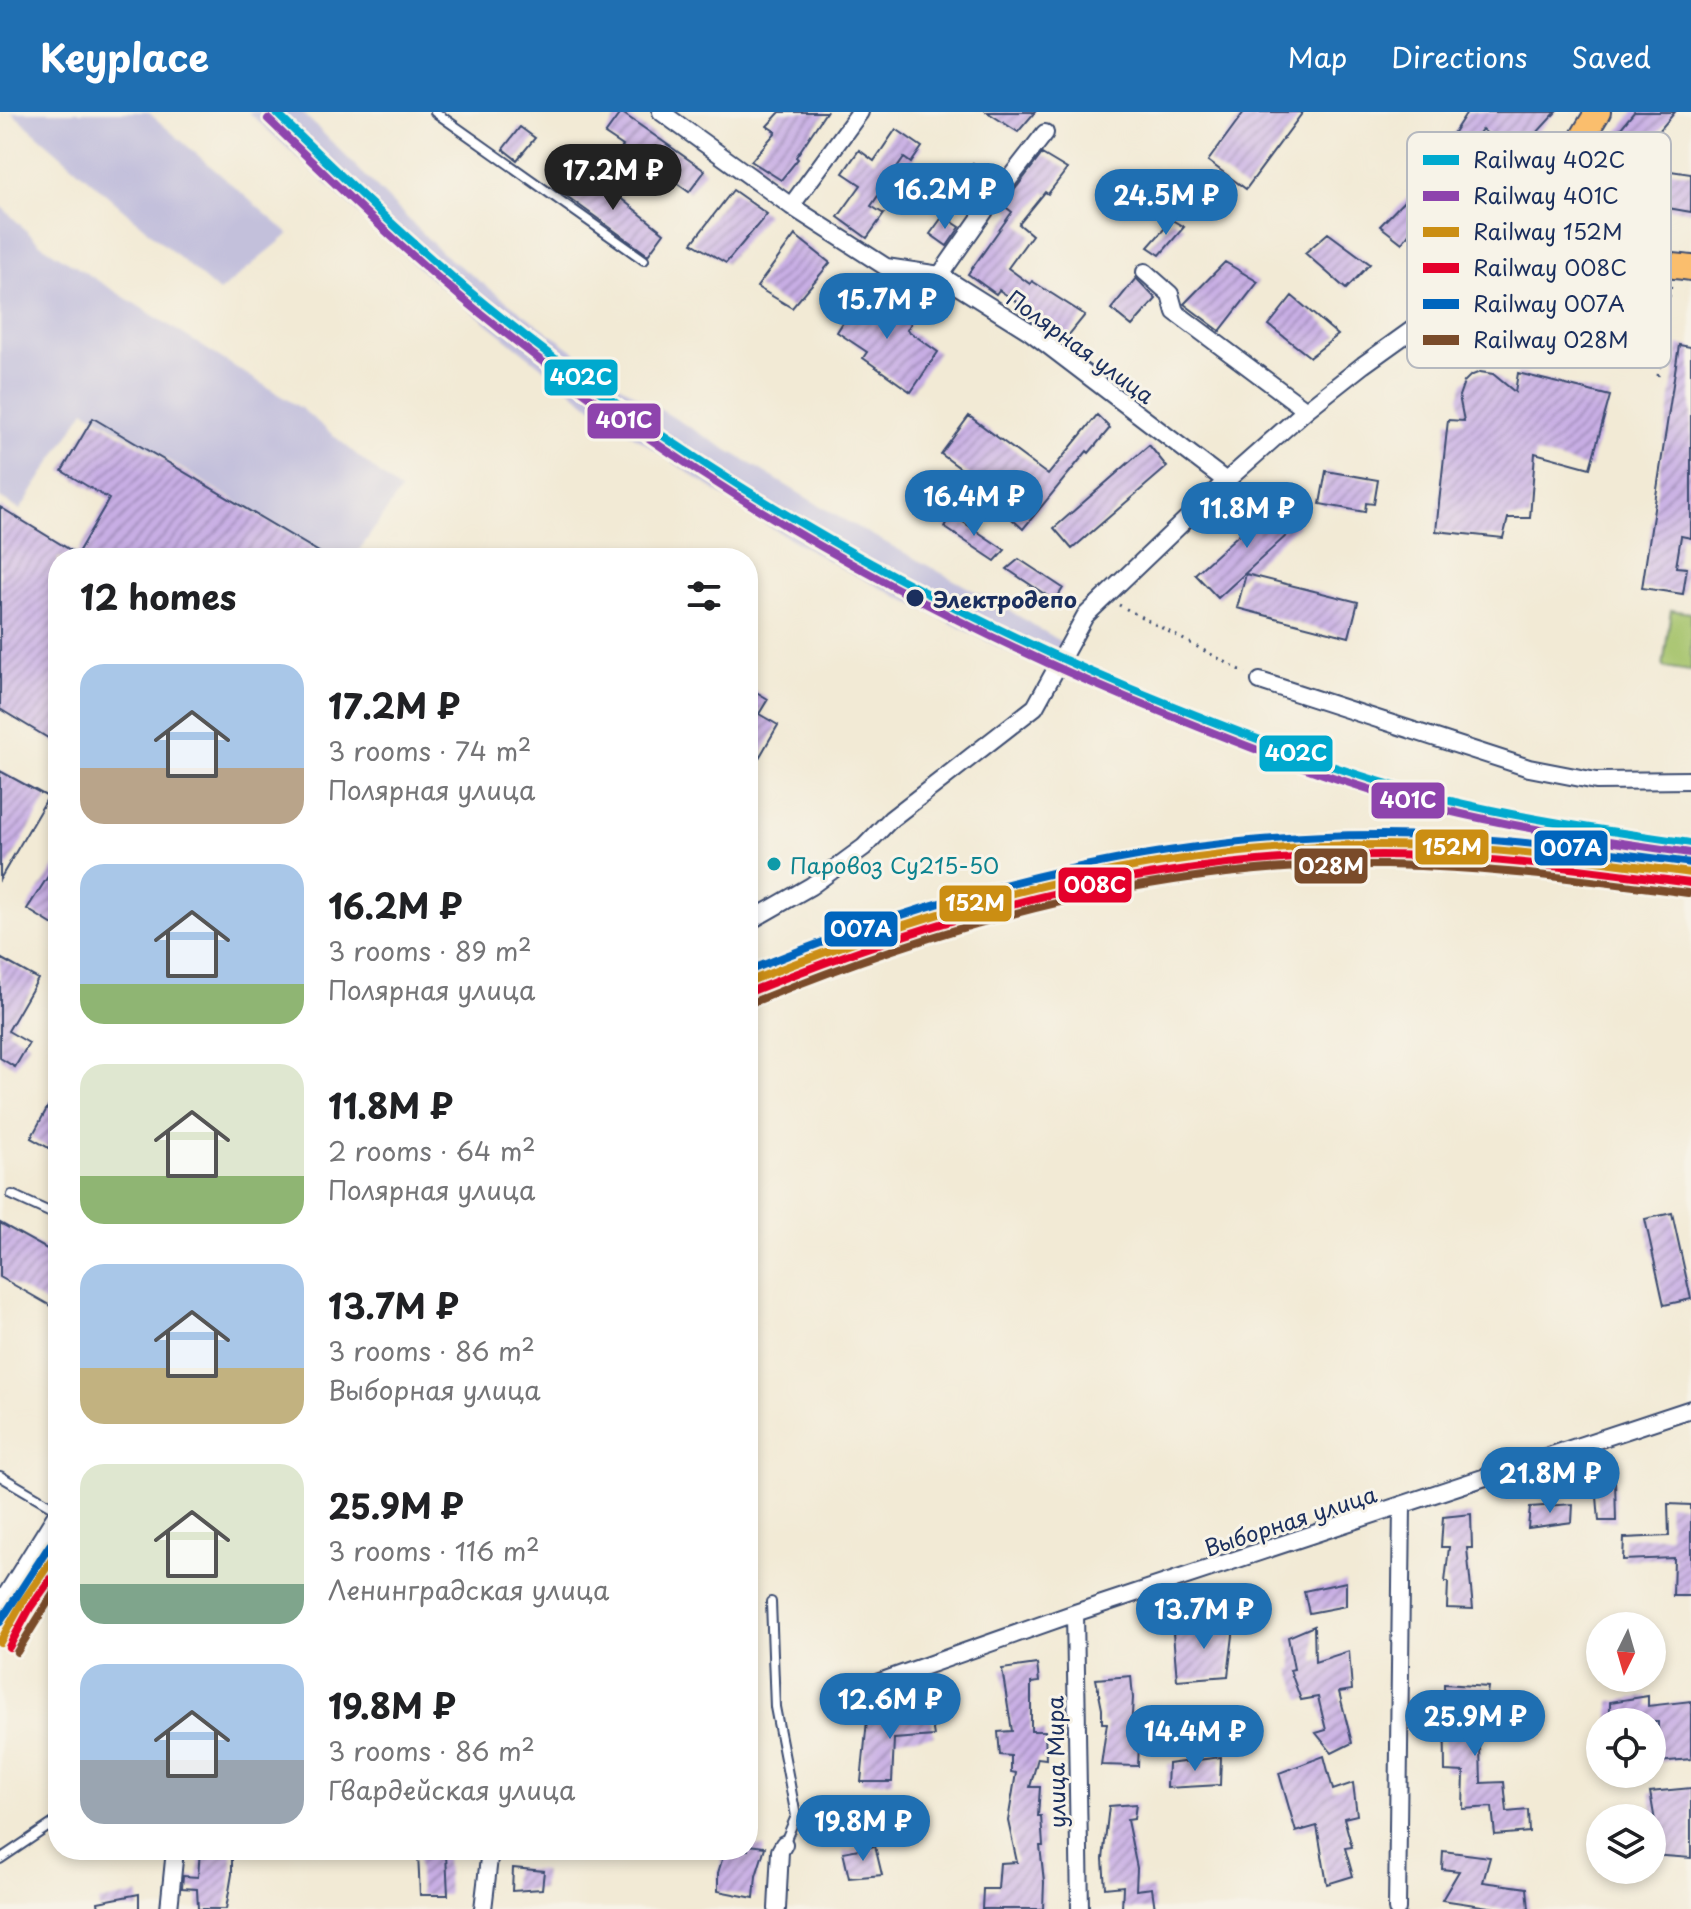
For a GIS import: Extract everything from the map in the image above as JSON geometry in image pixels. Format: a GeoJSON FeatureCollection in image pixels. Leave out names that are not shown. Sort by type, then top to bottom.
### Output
{"type":"FeatureCollection","features":[{"type":"Feature","properties":{"kind":"main road"},"geometry":{"type":"LineString","coordinates":[[1587,132],[1598,112]]}},
{"type":"Feature","properties":{"kind":"street","name":"Полярная улица"},"geometry":{"type":"LineString","coordinates":[[661,112],[791,206],[886,267],[940,275],[1029,331],[1226,481]]}},
{"type":"Feature","properties":{"kind":"street"},"geometry":{"type":"LineString","coordinates":[[791,206],[860,112]]}},
{"type":"Feature","properties":{"kind":"street"},"geometry":{"type":"LineString","coordinates":[[940,275],[1045,133]]}},
{"type":"Feature","properties":{"kind":"street"},"geometry":{"type":"LineString","coordinates":[[1145,272],[1170,294],[1175,312],[1306,410]]}},
{"type":"Feature","properties":{"kind":"street"},"geometry":{"type":"LineString","coordinates":[[758,916],[811,886],[864,847],[891,819],[1035,707],[1085,616],[1226,481],[1306,410],[1407,335]]}},
{"type":"Feature","properties":{"kind":"street"},"geometry":{"type":"LineString","coordinates":[[1260,681],[1529,768],[1596,781],[1691,780]]}},
{"type":"Feature","properties":{"kind":"street","name":"Выборная улица"},"geometry":{"type":"LineString","coordinates":[[857,1690],[1075,1613],[1691,1409]]}},
{"type":"Feature","properties":{"kind":"street"},"geometry":{"type":"LineString","coordinates":[[1397,1909],[1402,1506]]}},
{"type":"Feature","properties":{"kind":"street"},"geometry":{"type":"LineString","coordinates":[[0,1605],[48,1527]]}},
{"type":"Feature","properties":{"kind":"street","name":"улица Мира"},"geometry":{"type":"LineString","coordinates":[[1075,1613],[1080,1909]]}},
{"type":"Feature","properties":{"kind":"street"},"geometry":{"type":"LineString","coordinates":[[777,1909],[780,1851],[784,1844]]}},
{"type":"Feature","properties":{"kind":"street"},"geometry":{"type":"LineString","coordinates":[[169,1909],[174,1860]]}},
{"type":"Feature","properties":{"kind":"street"},"geometry":{"type":"LineString","coordinates":[[483,1909],[489,1860]]}},
{"type":"Feature","properties":{"kind":"lane"},"geometry":{"type":"LineString","coordinates":[[435,112],[644,260]]}},
{"type":"Feature","properties":{"kind":"lane"},"geometry":{"type":"LineString","coordinates":[[12,1195],[48,1211]]}},
{"type":"Feature","properties":{"kind":"lane"},"geometry":{"type":"LineString","coordinates":[[0,1476],[48,1505]]}},
{"type":"Feature","properties":{"kind":"lane"},"geometry":{"type":"LineString","coordinates":[[771,1602],[775,1707],[796,1816],[784,1844]]}},
{"type":"Feature","properties":{"kind":"lane"},"geometry":{"type":"LineString","coordinates":[[0,1859],[48,1827]]}},
{"type":"Feature","properties":{"kind":"path"},"geometry":{"type":"LineString","coordinates":[[1671,319],[1683,267]]}},
{"type":"Feature","properties":{"kind":"path"},"geometry":{"type":"LineString","coordinates":[[1658,376],[1660,368]]}},
{"type":"Feature","properties":{"kind":"path"},"geometry":{"type":"LineString","coordinates":[[1105,597],[1260,681]]}},
{"type":"Feature","properties":{"kind":"shaded area"},"geometry":{"type":"Polygon","coordinates":[[[11,112],[148,112],[289,234],[219,292],[11,112]]]}},
{"type":"Feature","properties":{"kind":"shaded area"},"geometry":{"type":"Polygon","coordinates":[[[248,112],[302,112],[442,253],[618,384],[837,516],[1063,643],[1048,672],[841,568],[765,524],[598,412],[425,274],[248,112]]]}},
{"type":"Feature","properties":{"kind":"shaded area"},"geometry":{"type":"Polygon","coordinates":[[[0,205],[40,244],[302,409],[400,491],[361,548],[313,548],[85,410],[20,510],[0,498],[0,205]]]}},
{"type":"Feature","properties":{"kind":"green space"},"geometry":{"type":"Polygon","coordinates":[[[1671,610],[1691,613],[1691,671],[1663,667],[1671,610]]]}},
{"type":"Feature","properties":{"kind":"building"},"geometry":{"type":"Polygon","coordinates":[[[621,112],[705,171],[689,192],[646,161],[643,166],[620,150],[623,146],[605,134],[621,112]]]}},
{"type":"Feature","properties":{"kind":"building"},"geometry":{"type":"Polygon","coordinates":[[[780,112],[826,112],[796,157],[798,159],[781,180],[751,161],[776,132],[767,126],[780,112]]]}},
{"type":"Feature","properties":{"kind":"building"},"geometry":{"type":"Polygon","coordinates":[[[987,112],[1035,112],[1018,132],[987,112]]]}},
{"type":"Feature","properties":{"kind":"building"},"geometry":{"type":"Polygon","coordinates":[[[1244,112],[1303,112],[1246,189],[1208,161],[1244,112]]]}},
{"type":"Feature","properties":{"kind":"building"},"geometry":{"type":"Polygon","coordinates":[[[1467,112],[1556,112],[1538,132],[1485,132],[1482,129],[1480,132],[1454,132],[1467,112]]]}},
{"type":"Feature","properties":{"kind":"building"},"geometry":{"type":"Polygon","coordinates":[[[1634,112],[1675,112],[1658,132],[1618,132],[1634,112]]]}},
{"type":"Feature","properties":{"kind":"building"},"geometry":{"type":"Polygon","coordinates":[[[520,127],[535,138],[517,160],[503,149],[520,127]]]}},
{"type":"Feature","properties":{"kind":"building"},"geometry":{"type":"Polygon","coordinates":[[[896,129],[922,147],[911,163],[904,158],[871,206],[884,214],[867,238],[838,217],[861,185],[843,173],[859,150],[874,161],[896,129]]]}},
{"type":"Feature","properties":{"kind":"building"},"geometry":{"type":"Polygon","coordinates":[[[1042,154],[1067,169],[1019,224],[1032,235],[1008,268],[1085,315],[1068,336],[999,290],[996,294],[968,274],[1012,212],[1003,205],[1042,154]]]}},
{"type":"Feature","properties":{"kind":"building"},"geometry":{"type":"Polygon","coordinates":[[[973,163],[995,179],[980,195],[959,182],[973,163]]]}},
{"type":"Feature","properties":{"kind":"building"},"geometry":{"type":"Polygon","coordinates":[[[576,169],[617,200],[619,197],[664,233],[648,255],[561,192],[576,169]]]}},
{"type":"Feature","properties":{"kind":"building"},"geometry":{"type":"Polygon","coordinates":[[[1671,171],[1691,174],[1691,212],[1671,209],[1671,171]]]}},
{"type":"Feature","properties":{"kind":"building"},"geometry":{"type":"Polygon","coordinates":[[[733,190],[767,214],[726,263],[692,243],[733,190]]]}},
{"type":"Feature","properties":{"kind":"building"},"geometry":{"type":"Polygon","coordinates":[[[1407,198],[1407,236],[1402,243],[1380,226],[1407,198]]]}},
{"type":"Feature","properties":{"kind":"building"},"geometry":{"type":"Polygon","coordinates":[[[943,216],[960,227],[947,246],[930,234],[943,216]]]}},
{"type":"Feature","properties":{"kind":"building"},"geometry":{"type":"Polygon","coordinates":[[[1172,220],[1184,227],[1160,255],[1148,247],[1172,220]]]}},
{"type":"Feature","properties":{"kind":"building"},"geometry":{"type":"Polygon","coordinates":[[[1328,233],[1370,264],[1346,289],[1305,253],[1328,233]]]}},
{"type":"Feature","properties":{"kind":"building"},"geometry":{"type":"Polygon","coordinates":[[[795,235],[830,263],[792,308],[757,287],[795,235]]]}},
{"type":"Feature","properties":{"kind":"building"},"geometry":{"type":"Polygon","coordinates":[[[1225,262],[1258,282],[1220,331],[1184,304],[1225,262]]]}},
{"type":"Feature","properties":{"kind":"building"},"geometry":{"type":"Polygon","coordinates":[[[1136,278],[1156,299],[1132,326],[1111,309],[1136,278]]]}},
{"type":"Feature","properties":{"kind":"building"},"geometry":{"type":"Polygon","coordinates":[[[863,291],[911,323],[907,330],[938,352],[911,392],[863,358],[867,352],[837,332],[863,291]]]}},
{"type":"Feature","properties":{"kind":"building"},"geometry":{"type":"Polygon","coordinates":[[[1292,296],[1338,335],[1310,357],[1269,325],[1292,296]]]}},
{"type":"Feature","properties":{"kind":"building"},"geometry":{"type":"Polygon","coordinates":[[[1679,345],[1691,347],[1691,538],[1681,536],[1676,567],[1687,568],[1683,594],[1642,588],[1679,345]]]}},
{"type":"Feature","properties":{"kind":"building"},"geometry":{"type":"Polygon","coordinates":[[[1480,372],[1493,374],[1515,392],[1518,373],[1610,396],[1590,468],[1535,453],[1530,518],[1508,518],[1503,538],[1436,531],[1448,420],[1464,421],[1459,396],[1464,382],[1480,372]]]}},
{"type":"Feature","properties":{"kind":"building"},"geometry":{"type":"Polygon","coordinates":[[[1097,415],[1110,428],[1089,453],[1087,451],[1023,529],[1012,519],[1018,511],[941,454],[969,416],[1048,475],[1097,415]]]}},
{"type":"Feature","properties":{"kind":"building"},"geometry":{"type":"Polygon","coordinates":[[[93,418],[312,548],[80,548],[109,499],[62,471],[93,418]]]}},
{"type":"Feature","properties":{"kind":"building"},"geometry":{"type":"Polygon","coordinates":[[[1149,445],[1167,467],[1072,549],[1054,528],[1149,445]]]}},
{"type":"Feature","properties":{"kind":"building"},"geometry":{"type":"Polygon","coordinates":[[[1326,471],[1378,480],[1374,504],[1366,503],[1365,512],[1320,504],[1326,471]]]}},
{"type":"Feature","properties":{"kind":"building"},"geometry":{"type":"Polygon","coordinates":[[[1276,501],[1298,525],[1218,598],[1195,574],[1276,501]]]}},
{"type":"Feature","properties":{"kind":"building"},"geometry":{"type":"Polygon","coordinates":[[[0,507],[67,548],[48,548],[48,738],[0,709],[0,507]]]}},
{"type":"Feature","properties":{"kind":"building"},"geometry":{"type":"Polygon","coordinates":[[[951,514],[1005,550],[995,561],[944,527],[951,514]]]}},
{"type":"Feature","properties":{"kind":"building"},"geometry":{"type":"Polygon","coordinates":[[[1019,559],[1063,588],[1055,601],[1007,569],[1019,559]]]}},
{"type":"Feature","properties":{"kind":"building"},"geometry":{"type":"Polygon","coordinates":[[[1246,574],[1358,602],[1349,637],[1237,608],[1246,574]]]}},
{"type":"Feature","properties":{"kind":"building"},"geometry":{"type":"Polygon","coordinates":[[[758,693],[768,699],[759,714],[778,725],[758,760],[758,693]]]}},
{"type":"Feature","properties":{"kind":"building"},"geometry":{"type":"Polygon","coordinates":[[[0,771],[48,797],[0,879],[0,771]]]}},
{"type":"Feature","properties":{"kind":"building"},"geometry":{"type":"Polygon","coordinates":[[[48,876],[48,922],[27,909],[48,876]]]}},
{"type":"Feature","properties":{"kind":"building"},"geometry":{"type":"Polygon","coordinates":[[[0,958],[38,979],[8,1031],[29,1043],[15,1067],[0,1058],[0,958]]]}},
{"type":"Feature","properties":{"kind":"building"},"geometry":{"type":"Polygon","coordinates":[[[48,1107],[48,1147],[31,1138],[48,1107]]]}},
{"type":"Feature","properties":{"kind":"building"},"geometry":{"type":"Polygon","coordinates":[[[1672,1213],[1691,1299],[1664,1305],[1645,1219],[1672,1213]]]}},
{"type":"Feature","properties":{"kind":"building"},"geometry":{"type":"Polygon","coordinates":[[[0,1223],[48,1249],[48,1304],[0,1277],[0,1223]]]}},
{"type":"Feature","properties":{"kind":"building"},"geometry":{"type":"Polygon","coordinates":[[[1615,1480],[1616,1521],[1599,1521],[1596,1484],[1615,1480]]]}},
{"type":"Feature","properties":{"kind":"building"},"geometry":{"type":"Polygon","coordinates":[[[1573,1504],[1572,1522],[1528,1528],[1530,1507],[1573,1504]]]}},
{"type":"Feature","properties":{"kind":"building"},"geometry":{"type":"Polygon","coordinates":[[[1668,1504],[1691,1505],[1691,1596],[1673,1596],[1674,1558],[1623,1560],[1624,1538],[1669,1536],[1668,1504]]]}},
{"type":"Feature","properties":{"kind":"building"},"geometry":{"type":"Polygon","coordinates":[[[1471,1514],[1472,1548],[1467,1548],[1473,1609],[1447,1608],[1448,1582],[1445,1582],[1449,1547],[1441,1547],[1443,1517],[1471,1514]]]}},
{"type":"Feature","properties":{"kind":"building"},"geometry":{"type":"Polygon","coordinates":[[[1346,1582],[1346,1606],[1309,1613],[1304,1591],[1346,1582]]]}},
{"type":"Feature","properties":{"kind":"building"},"geometry":{"type":"Polygon","coordinates":[[[1235,1619],[1228,1676],[1177,1680],[1173,1633],[1235,1619]]]}},
{"type":"Feature","properties":{"kind":"building"},"geometry":{"type":"Polygon","coordinates":[[[1314,1626],[1315,1662],[1349,1651],[1352,1690],[1339,1692],[1352,1743],[1332,1753],[1316,1733],[1326,1730],[1318,1697],[1301,1700],[1290,1670],[1294,1669],[1288,1637],[1314,1626]]]}},
{"type":"Feature","properties":{"kind":"building"},"geometry":{"type":"Polygon","coordinates":[[[1037,1664],[1039,1682],[1031,1683],[1031,1731],[1045,1731],[1046,1759],[1038,1758],[1030,1787],[1040,1787],[1038,1816],[1041,1816],[1043,1846],[1040,1846],[1043,1909],[982,1909],[983,1889],[998,1889],[1000,1863],[1017,1862],[1008,1821],[1016,1773],[1011,1772],[1011,1756],[1000,1755],[998,1732],[1012,1731],[1002,1669],[1037,1664]]]}},
{"type":"Feature","properties":{"kind":"building"},"geometry":{"type":"Polygon","coordinates":[[[1131,1676],[1131,1730],[1147,1730],[1148,1744],[1139,1744],[1138,1766],[1101,1765],[1107,1723],[1102,1723],[1096,1679],[1131,1676]]]}},
{"type":"Feature","properties":{"kind":"building"},"geometry":{"type":"Polygon","coordinates":[[[1444,1684],[1488,1687],[1485,1709],[1476,1709],[1474,1748],[1480,1747],[1481,1783],[1504,1782],[1507,1812],[1528,1810],[1529,1832],[1495,1835],[1492,1807],[1463,1809],[1464,1772],[1445,1771],[1444,1684]]]}},
{"type":"Feature","properties":{"kind":"building"},"geometry":{"type":"Polygon","coordinates":[[[1648,1696],[1648,1706],[1691,1701],[1691,1759],[1666,1761],[1666,1708],[1610,1708],[1610,1702],[1648,1696]]]}},
{"type":"Feature","properties":{"kind":"building"},"geometry":{"type":"Polygon","coordinates":[[[868,1710],[900,1718],[900,1712],[930,1711],[934,1736],[894,1739],[892,1782],[861,1782],[868,1710]]]}},
{"type":"Feature","properties":{"kind":"building"},"geometry":{"type":"Polygon","coordinates":[[[1324,1756],[1333,1790],[1353,1783],[1357,1815],[1344,1818],[1352,1847],[1345,1848],[1353,1876],[1327,1884],[1317,1826],[1296,1832],[1279,1773],[1324,1756]]]}},
{"type":"Feature","properties":{"kind":"building"},"geometry":{"type":"Polygon","coordinates":[[[1221,1757],[1220,1785],[1167,1788],[1168,1764],[1221,1757]]]}},
{"type":"Feature","properties":{"kind":"building"},"geometry":{"type":"Polygon","coordinates":[[[1691,1788],[1691,1858],[1666,1856],[1666,1804],[1652,1804],[1650,1792],[1691,1788]]]}},
{"type":"Feature","properties":{"kind":"building"},"geometry":{"type":"Polygon","coordinates":[[[1136,1804],[1134,1819],[1127,1820],[1137,1868],[1136,1890],[1152,1888],[1155,1909],[1122,1909],[1123,1886],[1105,1888],[1103,1859],[1109,1806],[1136,1804]]]}},
{"type":"Feature","properties":{"kind":"building"},"geometry":{"type":"Polygon","coordinates":[[[758,1846],[765,1847],[756,1876],[754,1898],[718,1891],[722,1860],[758,1860],[758,1846]]]}},
{"type":"Feature","properties":{"kind":"building"},"geometry":{"type":"Polygon","coordinates":[[[875,1846],[882,1875],[849,1878],[843,1852],[875,1846]]]}},
{"type":"Feature","properties":{"kind":"building"},"geometry":{"type":"Polygon","coordinates":[[[1443,1851],[1490,1857],[1483,1882],[1527,1888],[1529,1909],[1502,1909],[1442,1900],[1459,1871],[1442,1869],[1443,1851]]]}},
{"type":"Feature","properties":{"kind":"building"},"geometry":{"type":"Polygon","coordinates":[[[199,1860],[232,1860],[226,1909],[198,1909],[197,1889],[182,1888],[183,1876],[198,1877],[199,1860]]]}},
{"type":"Feature","properties":{"kind":"building"},"geometry":{"type":"Polygon","coordinates":[[[418,1860],[446,1860],[448,1895],[420,1895],[418,1860]]]}},
{"type":"Feature","properties":{"kind":"building"},"geometry":{"type":"Polygon","coordinates":[[[513,1868],[544,1871],[542,1889],[512,1891],[513,1868]]]}},
{"type":"Feature","properties":{"kind":"building"},"geometry":{"type":"Polygon","coordinates":[[[139,1894],[139,1909],[99,1909],[98,1902],[139,1894]]]}},
{"type":"Feature","properties":{"kind":"rail line","name":"402С"},"geometry":{"type":"LineString","coordinates":[[275,112],[431,259],[565,366],[646,424],[814,531],[990,625],[1206,719],[1340,769],[1473,806],[1691,843]]}},
{"type":"Feature","properties":{"kind":"rail line","name":"401С"},"geometry":{"type":"LineString","coordinates":[[268,119],[425,266],[558,374],[724,487],[896,588],[1076,676],[1236,742],[1337,779],[1471,816],[1690,853]]}},
{"type":"Feature","properties":{"kind":"rail line","name":"007А"},"geometry":{"type":"LineString","coordinates":[[758,967],[825,941],[980,891],[1139,856],[1219,844],[1300,837],[1422,836],[1537,844],[1691,863]]}},
{"type":"Feature","properties":{"kind":"rail line","name":"152М"},"geometry":{"type":"LineString","coordinates":[[758,978],[902,925],[980,902],[1138,866],[1219,854],[1300,847],[1422,846],[1537,854],[1691,873]]}},
{"type":"Feature","properties":{"kind":"rail line","name":"008С"},"geometry":{"type":"LineString","coordinates":[[758,989],[829,961],[983,912],[1060,892],[1218,865],[1299,858],[1421,856],[1536,864],[1690,883]]}},
{"type":"Feature","properties":{"kind":"rail line","name":"028М"},"geometry":{"type":"LineString","coordinates":[[758,1000],[832,971],[986,921],[1064,901],[1223,873],[1304,867],[1424,866],[1538,875],[1688,893]]}},
{"type":"Feature","properties":{"kind":"rail line","name":"007А"},"geometry":{"type":"LineString","coordinates":[[0,1622],[48,1548]]}},
{"type":"Feature","properties":{"kind":"rail line","name":"152М"},"geometry":{"type":"LineString","coordinates":[[0,1642],[48,1565]]}},
{"type":"Feature","properties":{"kind":"rail line","name":"008С"},"geometry":{"type":"LineString","coordinates":[[9,1647],[48,1583]]}},
{"type":"Feature","properties":{"kind":"rail line","name":"028М"},"geometry":{"type":"LineString","coordinates":[[17,1652],[48,1602]]}},
{"type":"Feature","properties":{"kind":"place","name":"Электродепо"},"geometry":{"type":"Point","coordinates":[915,598]}},
{"type":"Feature","properties":{"kind":"place","name":"Паровоз Су215-50"},"geometry":{"type":"Point","coordinates":[774,864]}}]}
